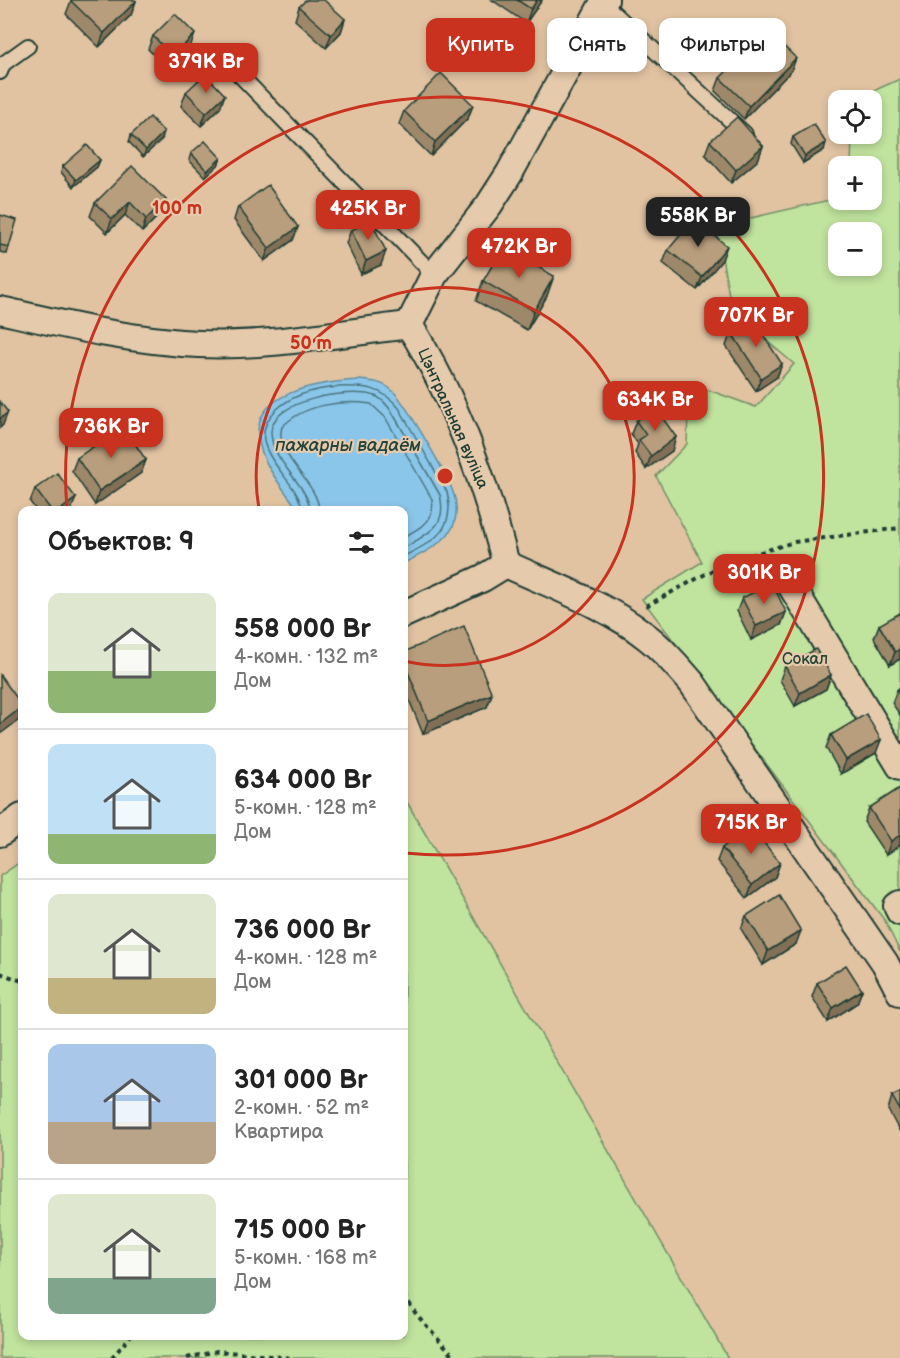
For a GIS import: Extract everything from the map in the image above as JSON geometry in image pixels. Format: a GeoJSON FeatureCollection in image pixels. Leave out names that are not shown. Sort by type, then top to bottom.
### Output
{"type":"FeatureCollection","features":[{"type":"Feature","properties":{"kind":"street"},"geometry":{"type":"LineString","coordinates":[[0,310],[150,341],[201,344],[260,342],[409,325],[434,275],[489,205],[509,174],[604,2]]}},
{"type":"Feature","properties":{"kind":"street","name":"Цэнтральная вуліца"},"geometry":{"type":"LineString","coordinates":[[409,325],[436,373],[476,463],[506,564]]}},
{"type":"Feature","properties":{"kind":"street"},"geometry":{"type":"LineString","coordinates":[[408,612],[483,578],[506,564],[621,619],[647,637],[692,683],[885,963],[900,992]]}},
{"type":"Feature","properties":{"kind":"street"},"geometry":{"type":"LineString","coordinates":[[792,587],[900,766]]}},
{"type":"Feature","properties":{"kind":"street"},"geometry":{"type":"LineString","coordinates":[[0,833],[18,820]]}},
{"type":"Feature","properties":{"kind":"lane"},"geometry":{"type":"LineString","coordinates":[[604,2],[752,140]]}},
{"type":"Feature","properties":{"kind":"lane"},"geometry":{"type":"LineString","coordinates":[[0,72],[3,64],[28,46]]}},
{"type":"Feature","properties":{"kind":"lane"},"geometry":{"type":"LineString","coordinates":[[234,69],[434,275]]}},
{"type":"Feature","properties":{"kind":"path"},"geometry":{"type":"LineString","coordinates":[[621,619],[728,562],[794,542],[900,528]]}},
{"type":"Feature","properties":{"kind":"path"},"geometry":{"type":"LineString","coordinates":[[0,973],[18,980]]}},
{"type":"Feature","properties":{"kind":"path"},"geometry":{"type":"LineString","coordinates":[[408,1301],[416,1314],[456,1358]]}},
{"type":"Feature","properties":{"kind":"path"},"geometry":{"type":"LineString","coordinates":[[112,1358],[127,1340]]}},
{"type":"Feature","properties":{"kind":"path"},"geometry":{"type":"LineString","coordinates":[[188,1358],[217,1350],[292,1358]]}},
{"type":"Feature","properties":{"kind":"green space","name":"Сокал"},"geometry":{"type":"Polygon","coordinates":[[[900,79],[900,952],[885,921],[642,599],[702,562],[656,476],[687,444],[689,383],[756,407],[794,364],[732,311],[716,226],[828,200],[828,210],[882,210],[882,156],[851,156],[852,144],[882,144],[882,90],[875,90],[900,79]]]}},
{"type":"Feature","properties":{"kind":"green space"},"geometry":{"type":"Polygon","coordinates":[[[408,804],[728,1358],[0,1358],[0,876],[18,864],[18,1340],[408,1340],[408,804]]]}},
{"type":"Feature","properties":{"kind":"water","name":"пажарны вадаём"},"geometry":{"type":"Polygon","coordinates":[[[359,380],[382,384],[394,392],[426,440],[449,484],[456,504],[456,516],[451,531],[433,547],[408,561],[408,506],[295,506],[271,472],[263,455],[258,427],[264,413],[275,401],[290,393],[326,383],[359,380]]]}},
{"type":"Feature","properties":{"kind":"building"},"geometry":{"type":"Polygon","coordinates":[[[71,0],[135,0],[136,1],[104,33],[71,0]]]}},
{"type":"Feature","properties":{"kind":"building"},"geometry":{"type":"Polygon","coordinates":[[[306,0],[324,0],[345,19],[331,35],[299,7],[306,0]]]}},
{"type":"Feature","properties":{"kind":"building"},"geometry":{"type":"Polygon","coordinates":[[[517,0],[537,0],[531,9],[517,0]]]}},
{"type":"Feature","properties":{"kind":"building"},"geometry":{"type":"Polygon","coordinates":[[[175,14],[195,34],[173,56],[153,36],[175,14]]]}},
{"type":"Feature","properties":{"kind":"building"},"geometry":{"type":"Polygon","coordinates":[[[786,48],[796,58],[786,68],[786,48]]]}},
{"type":"Feature","properties":{"kind":"building"},"geometry":{"type":"Polygon","coordinates":[[[726,72],[782,72],[749,106],[720,78],[726,72]]]}},
{"type":"Feature","properties":{"kind":"building"},"geometry":{"type":"Polygon","coordinates":[[[441,73],[473,105],[435,142],[404,111],[441,73]]]}},
{"type":"Feature","properties":{"kind":"building"},"geometry":{"type":"Polygon","coordinates":[[[205,74],[225,95],[206,113],[186,92],[205,74]]]}},
{"type":"Feature","properties":{"kind":"building"},"geometry":{"type":"Polygon","coordinates":[[[150,117],[164,132],[146,150],[131,135],[150,117]]]}},
{"type":"Feature","properties":{"kind":"building"},"geometry":{"type":"Polygon","coordinates":[[[737,117],[763,146],[736,170],[710,141],[737,117]]]}},
{"type":"Feature","properties":{"kind":"building"},"geometry":{"type":"Polygon","coordinates":[[[814,124],[826,143],[805,156],[793,137],[814,124]]]}},
{"type":"Feature","properties":{"kind":"building"},"geometry":{"type":"Polygon","coordinates":[[[205,141],[221,158],[207,171],[191,153],[205,141]]]}},
{"type":"Feature","properties":{"kind":"building"},"geometry":{"type":"Polygon","coordinates":[[[87,145],[100,160],[76,180],[63,166],[87,145]]]}},
{"type":"Feature","properties":{"kind":"building"},"geometry":{"type":"Polygon","coordinates":[[[132,166],[166,200],[146,219],[130,202],[112,219],[95,203],[132,166]]]}},
{"type":"Feature","properties":{"kind":"building"},"geometry":{"type":"Polygon","coordinates":[[[268,185],[298,227],[269,248],[238,207],[268,185]]]}},
{"type":"Feature","properties":{"kind":"building"},"geometry":{"type":"Polygon","coordinates":[[[0,215],[17,220],[9,247],[0,245],[0,215]]]}},
{"type":"Feature","properties":{"kind":"building"},"geometry":{"type":"Polygon","coordinates":[[[694,219],[727,246],[702,277],[668,250],[694,219]]]}},
{"type":"Feature","properties":{"kind":"building"},"geometry":{"type":"Polygon","coordinates":[[[371,221],[386,251],[366,261],[351,230],[371,221]]]}},
{"type":"Feature","properties":{"kind":"building"},"geometry":{"type":"Polygon","coordinates":[[[503,247],[554,276],[534,311],[483,281],[503,247]]]}},
{"type":"Feature","properties":{"kind":"building"},"geometry":{"type":"Polygon","coordinates":[[[752,318],[782,364],[761,378],[731,332],[752,318]]]}},
{"type":"Feature","properties":{"kind":"building"},"geometry":{"type":"Polygon","coordinates":[[[0,402],[8,412],[0,419],[0,402]]]}},
{"type":"Feature","properties":{"kind":"building"},"geometry":{"type":"Polygon","coordinates":[[[655,407],[676,437],[651,456],[639,440],[646,435],[636,421],[655,407]]]}},
{"type":"Feature","properties":{"kind":"building"},"geometry":{"type":"Polygon","coordinates":[[[123,426],[146,460],[99,491],[77,458],[123,426]]]}},
{"type":"Feature","properties":{"kind":"building"},"geometry":{"type":"Polygon","coordinates":[[[57,473],[76,498],[65,506],[48,506],[35,489],[57,473]]]}},
{"type":"Feature","properties":{"kind":"building"},"geometry":{"type":"Polygon","coordinates":[[[772,583],[786,612],[756,626],[742,598],[772,583]]]}},
{"type":"Feature","properties":{"kind":"building"},"geometry":{"type":"Polygon","coordinates":[[[900,613],[900,649],[895,652],[879,625],[900,613]]]}},
{"type":"Feature","properties":{"kind":"building"},"geometry":{"type":"Polygon","coordinates":[[[464,626],[492,694],[428,721],[408,672],[408,650],[464,626]]]}},
{"type":"Feature","properties":{"kind":"building"},"geometry":{"type":"Polygon","coordinates":[[[816,649],[831,675],[800,693],[785,666],[816,649]]]}},
{"type":"Feature","properties":{"kind":"building"},"geometry":{"type":"Polygon","coordinates":[[[0,675],[18,700],[18,710],[0,724],[0,675]]]}},
{"type":"Feature","properties":{"kind":"building"},"geometry":{"type":"Polygon","coordinates":[[[866,714],[881,740],[846,760],[831,735],[866,714]]]}},
{"type":"Feature","properties":{"kind":"building"},"geometry":{"type":"Polygon","coordinates":[[[900,788],[900,835],[891,841],[869,808],[900,788]]]}},
{"type":"Feature","properties":{"kind":"building"},"geometry":{"type":"Polygon","coordinates":[[[750,825],[780,863],[752,885],[722,848],[750,825]]]}},
{"type":"Feature","properties":{"kind":"building"},"geometry":{"type":"Polygon","coordinates":[[[779,895],[801,931],[768,951],[746,916],[779,895]]]}},
{"type":"Feature","properties":{"kind":"building"},"geometry":{"type":"Polygon","coordinates":[[[846,965],[862,990],[833,1008],[817,983],[846,965]]]}},
{"type":"Feature","properties":{"kind":"building"},"geometry":{"type":"Polygon","coordinates":[[[900,1092],[900,1110],[892,1096],[900,1092]]]}}]}
